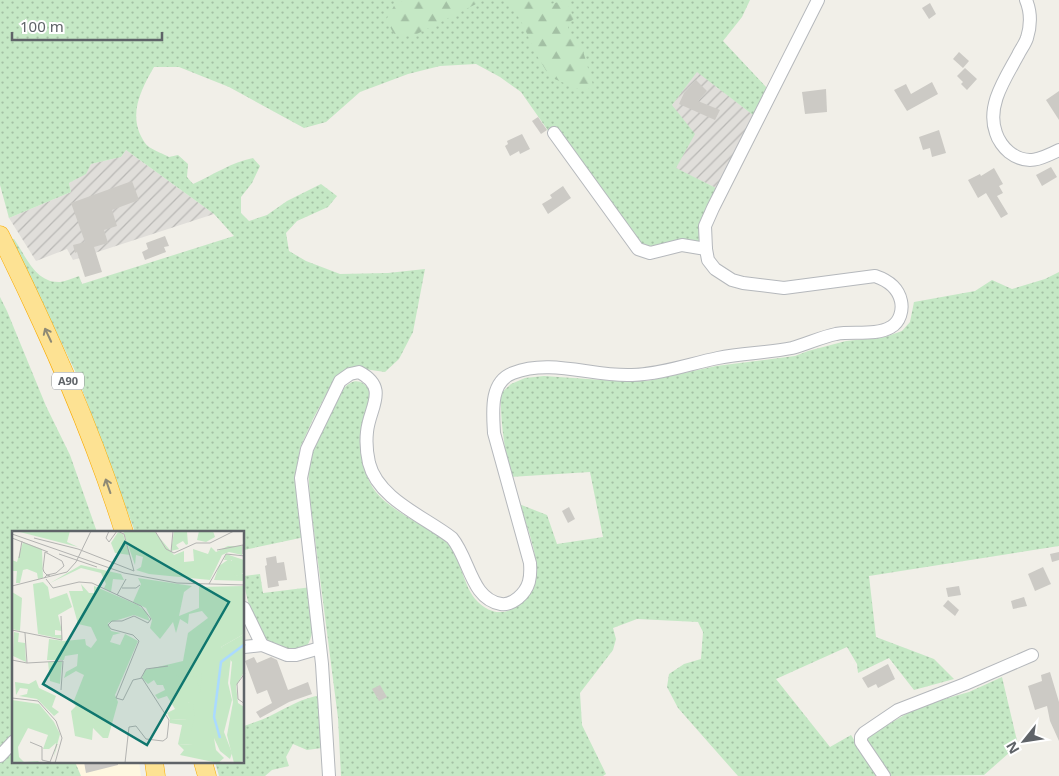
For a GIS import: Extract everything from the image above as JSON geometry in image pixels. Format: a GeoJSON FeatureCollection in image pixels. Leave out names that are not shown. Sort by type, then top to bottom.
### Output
{"type":"FeatureCollection","features":[{"type":"Feature","properties":{"kind":"highway","name":"Α90"},"geometry":{"type":"LineString","coordinates":[[0,235],[32,299],[73,392],[124,531]]}},
{"type":"Feature","properties":{"kind":"street"},"geometry":{"type":"LineString","coordinates":[[329,776],[320,648],[301,478],[307,449],[328,404],[340,382],[350,374],[359,372],[369,377],[375,387],[376,400],[367,432],[369,462],[381,487],[390,496],[452,538],[459,546],[475,584],[482,595],[491,602],[505,604],[515,601],[524,593],[531,574],[530,563],[494,433],[493,412],[495,396],[500,383],[505,377],[528,369],[546,367],[632,375],[674,369],[718,358],[793,348],[834,334],[886,329],[897,323],[902,304],[897,291],[885,279],[876,276],[784,288],[732,280],[715,270],[708,260],[705,226],[818,0]]}},
{"type":"Feature","properties":{"kind":"street"},"geometry":{"type":"LineString","coordinates":[[1026,0],[1030,19],[1027,39],[1001,84],[994,107],[992,123],[997,138],[1008,151],[1019,158],[1031,161],[1044,158],[1059,150]]}},
{"type":"Feature","properties":{"kind":"street"},"geometry":{"type":"LineString","coordinates":[[554,133],[638,249],[650,253],[682,245],[706,250]]}},
{"type":"Feature","properties":{"kind":"street"},"geometry":{"type":"LineString","coordinates":[[245,610],[262,645]]}},
{"type":"Feature","properties":{"kind":"street"},"geometry":{"type":"LineString","coordinates":[[245,647],[262,645],[287,655],[296,655],[320,648]]}},
{"type":"Feature","properties":{"kind":"street"},"geometry":{"type":"LineString","coordinates":[[884,776],[861,742],[861,737],[864,733],[898,710],[1032,655]]}},
{"type":"Feature","properties":{"kind":"street"},"geometry":{"type":"LineString","coordinates":[[0,756],[12,743]]}},
{"type":"Feature","properties":{"kind":"shaded area"},"geometry":{"type":"Polygon","coordinates":[[[697,71],[753,115],[716,188],[675,168],[672,105],[697,71]]]}},
{"type":"Feature","properties":{"kind":"shaded area"},"geometry":{"type":"Polygon","coordinates":[[[126,150],[214,214],[73,260],[67,249],[36,261],[9,218],[71,192],[69,183],[85,174],[91,164],[121,157],[126,150]]]}},
{"type":"Feature","properties":{"kind":"shaded area"},"geometry":{"type":"Polygon","coordinates":[[[76,764],[139,764],[141,776],[81,776],[76,764]]]}},
{"type":"Feature","properties":{"kind":"green space"},"geometry":{"type":"Polygon","coordinates":[[[0,0],[750,0],[742,17],[723,41],[767,88],[753,115],[697,72],[672,105],[695,134],[676,168],[716,188],[700,244],[646,250],[549,132],[521,92],[500,77],[476,64],[440,66],[408,74],[360,92],[326,122],[304,128],[229,87],[179,67],[154,67],[144,85],[138,104],[136,114],[140,133],[149,147],[169,157],[178,155],[188,164],[187,177],[193,184],[230,166],[253,158],[260,166],[252,183],[241,197],[241,213],[249,221],[267,215],[287,201],[321,184],[337,196],[328,207],[297,221],[286,233],[289,251],[306,261],[340,274],[388,273],[425,269],[413,332],[399,359],[385,372],[357,368],[343,372],[332,383],[300,448],[297,475],[305,537],[245,550],[245,531],[135,531],[76,373],[12,239],[14,239],[32,267],[44,278],[60,282],[79,276],[82,284],[234,236],[214,214],[126,150],[121,157],[91,164],[86,174],[69,183],[71,192],[9,218],[0,185],[0,0]]]}},
{"type":"Feature","properties":{"kind":"green space"},"geometry":{"type":"Polygon","coordinates":[[[404,0],[489,0],[482,1],[413,36],[394,34],[386,20],[394,6],[404,0]]]}},
{"type":"Feature","properties":{"kind":"green space"},"geometry":{"type":"Polygon","coordinates":[[[504,0],[548,0],[551,4],[566,0],[574,19],[568,23],[568,30],[583,51],[593,85],[588,89],[578,89],[550,77],[536,54],[510,2],[504,0]]]}},
{"type":"Feature","properties":{"kind":"green space"},"geometry":{"type":"Polygon","coordinates":[[[1059,272],[1059,546],[869,576],[876,637],[934,659],[954,679],[914,690],[889,658],[858,673],[857,664],[847,647],[776,679],[830,747],[851,735],[877,776],[738,776],[678,708],[667,687],[669,674],[684,664],[701,659],[703,632],[698,622],[637,619],[613,628],[616,639],[613,650],[580,693],[582,725],[606,774],[603,776],[341,776],[338,718],[310,500],[308,466],[312,452],[343,389],[347,385],[357,381],[371,390],[367,472],[373,488],[390,506],[444,540],[455,554],[472,595],[486,608],[494,612],[503,612],[512,609],[525,600],[533,589],[536,575],[533,546],[519,504],[547,515],[557,544],[603,537],[590,472],[510,477],[502,425],[501,393],[511,384],[525,378],[544,376],[647,381],[716,366],[795,356],[846,341],[885,337],[902,331],[910,322],[914,302],[975,291],[992,280],[1012,289],[1045,279],[1059,272]]]}},
{"type":"Feature","properties":{"kind":"green space"},"geometry":{"type":"Polygon","coordinates":[[[0,297],[46,406],[70,455],[97,531],[12,531],[12,736],[0,749],[0,297]]]}},
{"type":"Feature","properties":{"kind":"green space"},"geometry":{"type":"Polygon","coordinates":[[[260,574],[263,593],[312,587],[313,625],[307,646],[286,652],[266,639],[254,617],[248,600],[245,576],[260,574]]]}},
{"type":"Feature","properties":{"kind":"green space"},"geometry":{"type":"Polygon","coordinates":[[[1002,677],[1018,745],[984,775],[889,776],[865,740],[870,735],[920,706],[969,692],[1002,677]]]}},
{"type":"Feature","properties":{"kind":"green space"},"geometry":{"type":"Polygon","coordinates":[[[321,695],[322,748],[307,750],[293,744],[286,757],[289,766],[272,770],[265,776],[219,776],[216,764],[245,764],[245,726],[314,696],[321,695]]]}},
{"type":"Feature","properties":{"kind":"green space"},"geometry":{"type":"Polygon","coordinates":[[[12,750],[12,764],[76,764],[81,776],[0,776],[0,762],[12,750]]]}},
{"type":"Feature","properties":{"kind":"building"},"geometry":{"type":"Polygon","coordinates":[[[930,3],[936,14],[929,19],[922,8],[930,3]]]}},
{"type":"Feature","properties":{"kind":"building"},"geometry":{"type":"Polygon","coordinates":[[[959,52],[969,61],[963,68],[953,59],[959,52]]]}},
{"type":"Feature","properties":{"kind":"building"},"geometry":{"type":"Polygon","coordinates":[[[965,68],[977,79],[967,90],[957,76],[965,68]]]}},
{"type":"Feature","properties":{"kind":"building"},"geometry":{"type":"Polygon","coordinates":[[[696,80],[707,91],[698,101],[720,110],[715,120],[679,104],[684,93],[696,80]]]}},
{"type":"Feature","properties":{"kind":"building"},"geometry":{"type":"Polygon","coordinates":[[[932,82],[938,94],[907,111],[894,90],[906,84],[911,94],[932,82]]]}},
{"type":"Feature","properties":{"kind":"building"},"geometry":{"type":"Polygon","coordinates":[[[826,89],[827,112],[805,114],[802,92],[826,89]]]}},
{"type":"Feature","properties":{"kind":"building"},"geometry":{"type":"Polygon","coordinates":[[[1059,91],[1059,120],[1046,100],[1059,91]]]}},
{"type":"Feature","properties":{"kind":"building"},"geometry":{"type":"Polygon","coordinates":[[[538,117],[547,130],[541,134],[532,121],[538,117]]]}},
{"type":"Feature","properties":{"kind":"building"},"geometry":{"type":"Polygon","coordinates":[[[939,130],[946,153],[932,157],[930,148],[923,150],[919,137],[939,130]]]}},
{"type":"Feature","properties":{"kind":"building"},"geometry":{"type":"Polygon","coordinates":[[[522,134],[530,149],[520,154],[519,151],[510,156],[505,146],[508,144],[507,141],[522,134]]]}},
{"type":"Feature","properties":{"kind":"building"},"geometry":{"type":"Polygon","coordinates":[[[1051,167],[1057,177],[1042,186],[1036,175],[1051,167]]]}},
{"type":"Feature","properties":{"kind":"building"},"geometry":{"type":"Polygon","coordinates":[[[994,168],[1003,184],[999,186],[1003,193],[997,196],[1008,214],[1001,218],[986,193],[978,198],[968,180],[980,174],[981,176],[994,168]]]}},
{"type":"Feature","properties":{"kind":"building"},"geometry":{"type":"Polygon","coordinates":[[[132,181],[139,200],[112,210],[117,226],[104,230],[108,243],[94,247],[102,272],[85,277],[73,245],[85,242],[71,203],[132,181]]]}},
{"type":"Feature","properties":{"kind":"building"},"geometry":{"type":"Polygon","coordinates":[[[563,186],[571,198],[548,214],[542,204],[552,198],[550,195],[563,186]]]}},
{"type":"Feature","properties":{"kind":"building"},"geometry":{"type":"Polygon","coordinates":[[[165,236],[169,246],[164,247],[166,252],[145,260],[142,252],[148,249],[146,243],[165,236]]]}},
{"type":"Feature","properties":{"kind":"building"},"geometry":{"type":"Polygon","coordinates":[[[569,507],[575,519],[568,523],[562,511],[569,507]]]}},
{"type":"Feature","properties":{"kind":"building"},"geometry":{"type":"Polygon","coordinates":[[[1059,552],[1059,560],[1052,562],[1050,554],[1059,552]]]}},
{"type":"Feature","properties":{"kind":"building"},"geometry":{"type":"Polygon","coordinates":[[[276,556],[277,563],[284,562],[287,580],[278,581],[279,586],[268,588],[265,566],[267,565],[266,558],[276,556]]]}},
{"type":"Feature","properties":{"kind":"building"},"geometry":{"type":"Polygon","coordinates":[[[1043,567],[1051,584],[1035,591],[1028,574],[1043,567]]]}},
{"type":"Feature","properties":{"kind":"building"},"geometry":{"type":"Polygon","coordinates":[[[959,586],[961,595],[948,597],[946,588],[959,586]]]}},
{"type":"Feature","properties":{"kind":"building"},"geometry":{"type":"Polygon","coordinates":[[[1024,597],[1027,606],[1013,609],[1011,601],[1024,597]]]}},
{"type":"Feature","properties":{"kind":"building"},"geometry":{"type":"Polygon","coordinates":[[[948,600],[959,610],[955,616],[943,606],[948,600]]]}},
{"type":"Feature","properties":{"kind":"building"},"geometry":{"type":"Polygon","coordinates":[[[254,657],[257,663],[271,657],[277,660],[288,690],[308,682],[312,694],[289,702],[260,718],[256,712],[272,703],[267,690],[257,694],[245,661],[254,657]]]}},
{"type":"Feature","properties":{"kind":"building"},"geometry":{"type":"Polygon","coordinates":[[[888,664],[895,679],[878,688],[876,684],[868,688],[862,678],[888,664]]]}},
{"type":"Feature","properties":{"kind":"building"},"geometry":{"type":"Polygon","coordinates":[[[1050,672],[1059,702],[1059,741],[1050,721],[1047,706],[1035,710],[1028,686],[1042,681],[1041,675],[1050,672]]]}},
{"type":"Feature","properties":{"kind":"building"},"geometry":{"type":"Polygon","coordinates":[[[380,685],[387,697],[379,701],[372,689],[380,685]]]}},
{"type":"Feature","properties":{"kind":"building"},"geometry":{"type":"Polygon","coordinates":[[[84,764],[118,764],[118,765],[86,773],[84,764]]]}}]}
